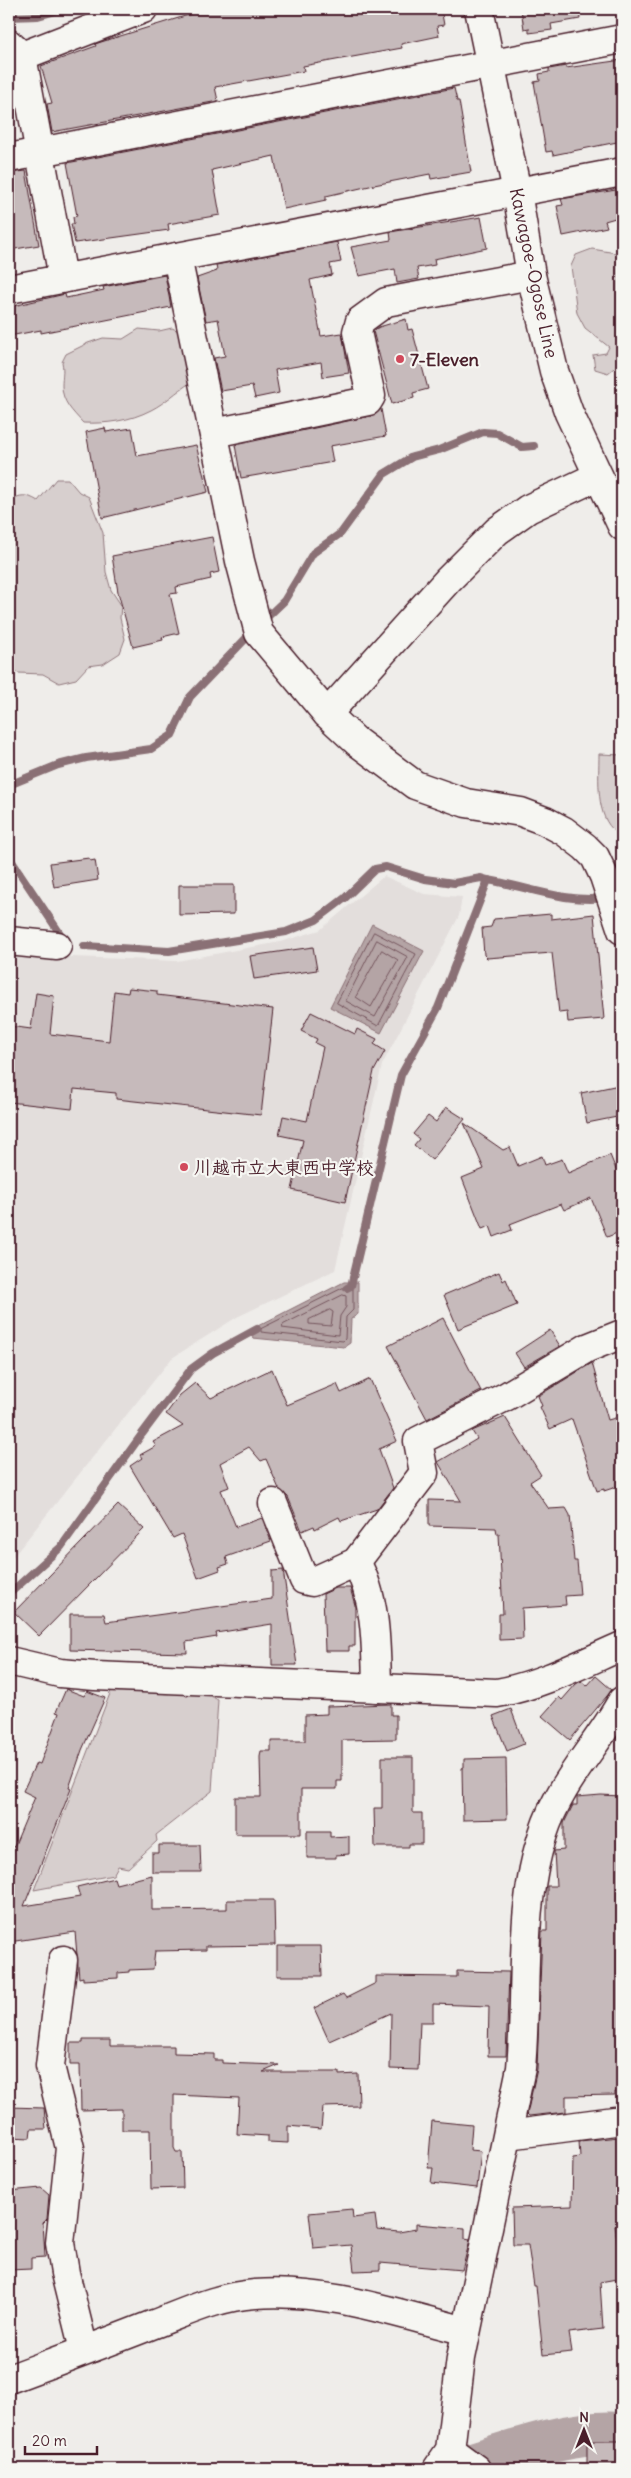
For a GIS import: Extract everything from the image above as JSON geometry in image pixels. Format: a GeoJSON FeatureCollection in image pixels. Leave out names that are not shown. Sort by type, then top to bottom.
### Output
{"type":"FeatureCollection","features":[{"type":"Feature","properties":{"kind":"street"},"geometry":{"type":"LineString","coordinates":[[63,278],[41,152],[16,50],[143,9]]}},
{"type":"Feature","properties":{"kind":"street","name":"Kawagoe-Ogose Line"},"geometry":{"type":"LineString","coordinates":[[479,9],[517,192],[531,275],[554,372],[569,413],[622,526]]}},
{"type":"Feature","properties":{"kind":"street"},"geometry":{"type":"LineString","coordinates":[[9,158],[622,39]]}},
{"type":"Feature","properties":{"kind":"street"},"geometry":{"type":"LineString","coordinates":[[9,289],[622,172]]}},
{"type":"Feature","properties":{"kind":"street"},"geometry":{"type":"LineString","coordinates":[[177,256],[240,561],[257,627],[327,714],[357,742],[415,785],[466,803],[521,812],[564,831],[594,857],[604,876],[619,921]]}},
{"type":"Feature","properties":{"kind":"street"},"geometry":{"type":"LineString","coordinates":[[214,433],[368,401],[371,396],[357,332],[360,321],[386,302],[531,275]]}},
{"type":"Feature","properties":{"kind":"street"},"geometry":{"type":"LineString","coordinates":[[327,714],[448,580],[497,531],[528,509],[598,476]]}},
{"type":"Feature","properties":{"kind":"street"},"geometry":{"type":"LineString","coordinates":[[9,941],[57,946]]}},
{"type":"Feature","properties":{"kind":"street"},"geometry":{"type":"LineString","coordinates":[[273,1503],[304,1580],[312,1582],[356,1562],[424,1473],[418,1441],[507,1396],[587,1348],[622,1334]]}},
{"type":"Feature","properties":{"kind":"street"},"geometry":{"type":"LineString","coordinates":[[356,1562],[368,1590],[376,1645],[377,1688]]}},
{"type":"Feature","properties":{"kind":"street"},"geometry":{"type":"LineString","coordinates":[[9,1661],[60,1673],[95,1676],[497,1693],[544,1680],[622,1646]]}},
{"type":"Feature","properties":{"kind":"street"},"geometry":{"type":"LineString","coordinates":[[457,2462],[466,2331],[521,2068],[528,1918],[531,1891],[543,1833],[566,1785],[585,1754],[608,1728],[622,1701]]}},
{"type":"Feature","properties":{"kind":"street"},"geometry":{"type":"LineString","coordinates":[[63,1960],[50,2066],[67,2129],[70,2148],[60,2243],[65,2273],[84,2350]]}},
{"type":"Feature","properties":{"kind":"street"},"geometry":{"type":"LineString","coordinates":[[508,2135],[622,2120]]}},
{"type":"Feature","properties":{"kind":"street"},"geometry":{"type":"LineString","coordinates":[[9,2379],[203,2304],[256,2294],[295,2294],[341,2300],[466,2331]]}},
{"type":"Feature","properties":{"kind":"shaded area"},"geometry":{"type":"Polygon","coordinates":[[[592,249],[616,253],[622,251],[622,366],[619,364],[608,373],[595,369],[593,355],[606,353],[609,347],[585,328],[577,313],[571,266],[576,255],[592,249]]]}},
{"type":"Feature","properties":{"kind":"shaded area"},"geometry":{"type":"Polygon","coordinates":[[[172,328],[181,332],[190,383],[161,404],[135,417],[118,421],[83,423],[69,406],[62,392],[62,362],[66,354],[103,338],[123,339],[139,329],[159,331],[172,328]]]}},
{"type":"Feature","properties":{"kind":"shaded area"},"geometry":{"type":"Polygon","coordinates":[[[56,479],[68,479],[79,492],[89,497],[103,533],[106,572],[111,590],[121,605],[120,618],[125,639],[120,653],[103,664],[88,666],[76,679],[59,683],[43,674],[18,673],[9,667],[9,501],[24,496],[38,501],[56,479]]]}},
{"type":"Feature","properties":{"kind":"shaded area"},"geometry":{"type":"Polygon","coordinates":[[[599,754],[622,755],[622,833],[616,832],[609,825],[601,807],[599,754]]]}},
{"type":"Feature","properties":{"kind":"shaded area","name":"川越市立大東西中学校"},"geometry":{"type":"Polygon","coordinates":[[[384,876],[424,894],[462,897],[459,916],[382,1065],[335,1270],[237,1317],[172,1358],[9,1562],[9,951],[48,956],[177,961],[280,942],[320,930],[384,876]]]}},
{"type":"Feature","properties":{"kind":"shaded area"},"geometry":{"type":"Polygon","coordinates":[[[111,1691],[209,1695],[218,1700],[212,1791],[156,1835],[157,1841],[128,1868],[118,1866],[113,1875],[34,1890],[111,1691]]]}},
{"type":"Feature","properties":{"kind":"water"},"geometry":{"type":"Polygon","coordinates":[[[372,924],[424,951],[381,1033],[330,1007],[372,924]]]}},
{"type":"Feature","properties":{"kind":"water"},"geometry":{"type":"Polygon","coordinates":[[[344,1282],[358,1282],[358,1314],[351,1319],[350,1343],[344,1347],[253,1338],[248,1331],[344,1282]]]}},
{"type":"Feature","properties":{"kind":"building"},"geometry":{"type":"Polygon","coordinates":[[[197,9],[441,9],[444,25],[437,26],[439,36],[401,44],[402,48],[303,66],[304,71],[215,87],[218,101],[52,132],[47,104],[52,103],[41,66],[96,46],[95,44],[198,12],[197,9]]]}},
{"type":"Feature","properties":{"kind":"building"},"geometry":{"type":"Polygon","coordinates":[[[521,9],[579,9],[580,19],[551,24],[552,30],[529,33],[529,28],[524,29],[521,9]]]}},
{"type":"Feature","properties":{"kind":"building"},"geometry":{"type":"Polygon","coordinates":[[[622,60],[622,141],[553,155],[552,151],[546,152],[534,82],[540,81],[539,74],[549,72],[549,69],[566,66],[566,68],[622,60]]]}},
{"type":"Feature","properties":{"kind":"building"},"geometry":{"type":"Polygon","coordinates":[[[454,88],[457,101],[459,101],[471,172],[431,179],[430,174],[374,185],[326,196],[326,200],[284,209],[274,156],[212,170],[220,215],[168,224],[169,230],[75,243],[71,224],[74,224],[73,217],[77,216],[67,163],[454,88]]]}},
{"type":"Feature","properties":{"kind":"building"},"geometry":{"type":"Polygon","coordinates":[[[26,171],[39,245],[9,250],[9,173],[26,171]]]}},
{"type":"Feature","properties":{"kind":"building"},"geometry":{"type":"Polygon","coordinates":[[[622,189],[622,216],[605,221],[607,227],[563,236],[557,206],[563,205],[561,199],[622,189]]]}},
{"type":"Feature","properties":{"kind":"building"},"geometry":{"type":"Polygon","coordinates":[[[481,217],[487,248],[434,259],[435,265],[417,268],[419,279],[397,283],[395,269],[359,276],[351,247],[391,240],[390,232],[481,217]]]}},
{"type":"Feature","properties":{"kind":"building"},"geometry":{"type":"Polygon","coordinates":[[[337,242],[341,262],[330,264],[332,275],[310,280],[321,336],[342,333],[349,373],[323,377],[321,362],[275,370],[279,393],[255,398],[252,386],[221,391],[214,358],[225,356],[218,319],[206,321],[197,278],[217,271],[216,265],[337,242]]]}},
{"type":"Feature","properties":{"kind":"building"},"geometry":{"type":"Polygon","coordinates":[[[165,275],[171,307],[41,333],[41,330],[9,336],[9,307],[65,294],[66,298],[104,290],[103,287],[165,275]]]}},
{"type":"Feature","properties":{"kind":"building","name":"7-Eleven"},"geometry":{"type":"Polygon","coordinates":[[[406,319],[408,330],[412,329],[428,389],[413,393],[414,398],[392,404],[373,331],[379,327],[406,319]]]}},
{"type":"Feature","properties":{"kind":"building"},"geometry":{"type":"Polygon","coordinates":[[[381,409],[386,436],[330,446],[333,462],[241,478],[235,445],[371,416],[381,409]]]}},
{"type":"Feature","properties":{"kind":"building"},"geometry":{"type":"Polygon","coordinates":[[[105,428],[106,432],[132,428],[137,456],[196,445],[208,492],[102,518],[86,432],[105,428]]]}},
{"type":"Feature","properties":{"kind":"building"},"geometry":{"type":"Polygon","coordinates":[[[212,537],[219,572],[210,574],[211,579],[176,587],[177,593],[170,594],[179,633],[162,637],[163,640],[133,647],[118,592],[112,556],[212,537]]]}},
{"type":"Feature","properties":{"kind":"building"},"geometry":{"type":"Polygon","coordinates":[[[89,858],[90,861],[95,860],[98,880],[54,887],[50,863],[89,858]]]}},
{"type":"Feature","properties":{"kind":"building"},"geometry":{"type":"Polygon","coordinates":[[[179,885],[234,885],[234,914],[179,915],[179,885]]]}},
{"type":"Feature","properties":{"kind":"building"},"geometry":{"type":"Polygon","coordinates":[[[551,914],[551,919],[594,914],[604,1019],[568,1022],[567,1012],[559,1013],[552,953],[487,958],[484,955],[482,928],[491,927],[494,919],[551,914]]]}},
{"type":"Feature","properties":{"kind":"building"},"geometry":{"type":"Polygon","coordinates":[[[313,947],[317,970],[254,979],[250,956],[313,947]]]}},
{"type":"Feature","properties":{"kind":"building"},"geometry":{"type":"Polygon","coordinates":[[[129,988],[157,991],[157,995],[273,1009],[261,1115],[116,1099],[116,1093],[74,1089],[72,1109],[9,1102],[9,1026],[31,1029],[36,993],[54,996],[50,1034],[109,1041],[114,991],[128,993],[129,988]]]}},
{"type":"Feature","properties":{"kind":"building"},"geometry":{"type":"Polygon","coordinates":[[[311,1012],[355,1034],[357,1029],[377,1039],[374,1044],[385,1051],[374,1071],[345,1202],[292,1190],[303,1140],[279,1135],[283,1116],[307,1121],[323,1047],[315,1043],[317,1039],[301,1031],[311,1012]]]}},
{"type":"Feature","properties":{"kind":"building"},"geometry":{"type":"Polygon","coordinates":[[[619,1085],[622,1116],[587,1123],[581,1093],[619,1085]]]}},
{"type":"Feature","properties":{"kind":"building"},"geometry":{"type":"Polygon","coordinates":[[[446,1107],[465,1119],[432,1160],[414,1145],[419,1139],[413,1134],[428,1116],[436,1122],[446,1107]]]}},
{"type":"Feature","properties":{"kind":"building"},"geometry":{"type":"Polygon","coordinates":[[[464,1123],[503,1150],[510,1147],[518,1166],[542,1156],[545,1165],[562,1159],[568,1173],[610,1155],[622,1184],[622,1231],[607,1237],[591,1198],[564,1210],[561,1204],[510,1224],[512,1230],[494,1237],[490,1226],[482,1229],[462,1178],[484,1169],[464,1123]]]}},
{"type":"Feature","properties":{"kind":"building"},"geometry":{"type":"Polygon","coordinates":[[[499,1272],[503,1281],[506,1279],[517,1305],[458,1329],[444,1295],[499,1272]]]}},
{"type":"Feature","properties":{"kind":"building"},"geometry":{"type":"Polygon","coordinates":[[[443,1318],[481,1391],[427,1419],[388,1346],[443,1318]]]}},
{"type":"Feature","properties":{"kind":"building"},"geometry":{"type":"Polygon","coordinates":[[[550,1330],[560,1346],[524,1367],[515,1353],[550,1330]]]}},
{"type":"Feature","properties":{"kind":"building"},"geometry":{"type":"Polygon","coordinates":[[[592,1363],[608,1420],[622,1416],[622,1485],[604,1491],[604,1489],[597,1491],[572,1419],[550,1429],[540,1407],[542,1406],[538,1396],[592,1363]]]}},
{"type":"Feature","properties":{"kind":"building"},"geometry":{"type":"Polygon","coordinates":[[[272,1369],[287,1405],[337,1384],[341,1393],[370,1379],[397,1441],[379,1449],[393,1488],[377,1509],[341,1521],[339,1517],[315,1529],[314,1526],[302,1531],[288,1497],[279,1489],[266,1459],[261,1461],[249,1447],[220,1463],[229,1487],[221,1490],[236,1527],[262,1518],[271,1541],[226,1557],[228,1564],[219,1567],[220,1570],[198,1578],[182,1534],[173,1538],[130,1466],[142,1458],[140,1455],[156,1446],[153,1442],[183,1426],[166,1414],[180,1395],[195,1383],[211,1398],[272,1369]]]}},
{"type":"Feature","properties":{"kind":"building"},"geometry":{"type":"Polygon","coordinates":[[[505,1417],[541,1475],[530,1482],[549,1509],[566,1508],[570,1515],[574,1561],[577,1561],[580,1595],[565,1596],[566,1605],[522,1608],[523,1639],[499,1640],[499,1614],[503,1614],[499,1534],[497,1534],[496,1528],[429,1526],[429,1500],[461,1501],[438,1462],[477,1439],[472,1431],[505,1417]]]}},
{"type":"Feature","properties":{"kind":"building"},"geometry":{"type":"Polygon","coordinates":[[[118,1505],[144,1529],[39,1636],[14,1612],[118,1505]]]}},
{"type":"Feature","properties":{"kind":"building"},"geometry":{"type":"Polygon","coordinates":[[[283,1570],[297,1665],[272,1665],[272,1624],[216,1633],[217,1637],[186,1642],[187,1653],[70,1650],[70,1614],[104,1614],[106,1622],[272,1599],[272,1571],[283,1570]]]}},
{"type":"Feature","properties":{"kind":"building"},"geometry":{"type":"Polygon","coordinates":[[[336,1588],[350,1588],[355,1605],[355,1646],[349,1646],[349,1651],[325,1651],[323,1594],[336,1588]]]}},
{"type":"Feature","properties":{"kind":"building"},"geometry":{"type":"Polygon","coordinates":[[[596,1676],[612,1690],[570,1740],[542,1716],[559,1697],[562,1700],[576,1684],[581,1681],[587,1686],[596,1676]]]}},
{"type":"Feature","properties":{"kind":"building"},"geometry":{"type":"Polygon","coordinates":[[[66,1689],[84,1696],[87,1691],[105,1698],[82,1750],[69,1788],[71,1789],[24,1906],[80,1897],[77,1887],[114,1878],[116,1884],[152,1875],[152,1910],[227,1909],[227,1900],[274,1900],[275,1945],[206,1946],[206,1950],[155,1951],[153,1969],[129,1970],[129,1972],[118,1973],[118,1978],[83,1980],[83,1977],[79,1978],[75,1932],[9,1942],[9,1845],[14,1847],[35,1797],[23,1791],[36,1763],[40,1764],[59,1713],[56,1712],[66,1689]]]}},
{"type":"Feature","properties":{"kind":"building"},"geometry":{"type":"Polygon","coordinates":[[[391,1704],[391,1715],[396,1715],[396,1739],[342,1740],[342,1781],[337,1781],[337,1789],[301,1789],[301,1834],[235,1834],[235,1797],[261,1797],[261,1751],[271,1751],[271,1741],[305,1741],[305,1715],[327,1714],[327,1706],[391,1704]]]}},
{"type":"Feature","properties":{"kind":"building"},"geometry":{"type":"Polygon","coordinates":[[[511,1709],[524,1744],[507,1751],[493,1716],[511,1709]]]}},
{"type":"Feature","properties":{"kind":"building"},"geometry":{"type":"Polygon","coordinates":[[[382,1757],[413,1757],[413,1813],[422,1813],[422,1844],[409,1844],[409,1847],[375,1847],[374,1808],[382,1808],[382,1757]]]}},
{"type":"Feature","properties":{"kind":"building"},"geometry":{"type":"Polygon","coordinates":[[[506,1758],[507,1819],[463,1820],[462,1768],[464,1767],[464,1759],[506,1758]]]}},
{"type":"Feature","properties":{"kind":"building"},"geometry":{"type":"Polygon","coordinates":[[[622,1796],[621,2091],[615,2092],[615,2095],[566,2096],[566,2112],[529,2116],[527,2114],[537,2069],[542,1931],[547,1931],[547,1886],[556,1886],[554,1851],[564,1850],[564,1823],[573,1805],[577,1805],[577,1797],[622,1796]]]}},
{"type":"Feature","properties":{"kind":"building"},"geometry":{"type":"Polygon","coordinates":[[[307,1831],[330,1831],[330,1837],[349,1836],[349,1854],[336,1855],[336,1858],[307,1858],[307,1831]]]}},
{"type":"Feature","properties":{"kind":"building"},"geometry":{"type":"Polygon","coordinates":[[[159,1845],[200,1845],[201,1872],[152,1872],[152,1853],[159,1853],[159,1845]]]}},
{"type":"Feature","properties":{"kind":"building"},"geometry":{"type":"Polygon","coordinates":[[[277,1946],[321,1946],[322,1976],[277,1976],[277,1946]]]}},
{"type":"Feature","properties":{"kind":"building"},"geometry":{"type":"Polygon","coordinates":[[[457,1971],[509,1972],[506,2056],[488,2056],[489,2006],[433,2004],[433,2022],[420,2022],[418,2070],[390,2069],[391,2013],[329,2041],[314,2008],[343,1994],[346,1998],[376,1983],[376,1976],[457,1977],[457,1971]]]}},
{"type":"Feature","properties":{"kind":"building"},"geometry":{"type":"Polygon","coordinates":[[[83,2040],[110,2040],[110,2046],[174,2046],[174,2053],[214,2054],[214,2060],[222,2060],[222,2063],[279,2065],[263,2072],[339,2072],[339,2075],[358,2074],[359,2106],[323,2107],[321,2129],[288,2126],[288,2143],[268,2142],[268,2136],[237,2134],[239,2098],[174,2095],[174,2148],[176,2152],[182,2152],[183,2188],[151,2189],[150,2130],[122,2130],[122,2109],[81,2110],[80,2065],[70,2065],[70,2043],[83,2043],[83,2040]]]}},
{"type":"Feature","properties":{"kind":"building"},"geometry":{"type":"Polygon","coordinates":[[[9,2107],[44,2108],[46,2129],[31,2129],[30,2138],[9,2137],[9,2107]]]}},
{"type":"Feature","properties":{"kind":"building"},"geometry":{"type":"Polygon","coordinates":[[[432,2121],[472,2125],[470,2150],[481,2151],[477,2188],[431,2183],[433,2168],[428,2168],[432,2121]]]}},
{"type":"Feature","properties":{"kind":"building"},"geometry":{"type":"Polygon","coordinates":[[[619,2137],[620,2143],[622,2142],[622,2225],[615,2226],[622,2278],[600,2282],[603,2329],[569,2333],[572,2352],[543,2355],[536,2286],[534,2286],[528,2245],[513,2245],[512,2208],[572,2206],[573,2158],[580,2157],[579,2141],[619,2137]]]}},
{"type":"Feature","properties":{"kind":"building"},"geometry":{"type":"Polygon","coordinates":[[[41,2188],[49,2195],[47,2219],[43,2223],[45,2257],[31,2258],[31,2269],[9,2270],[9,2191],[41,2188]]]}},
{"type":"Feature","properties":{"kind":"building"},"geometry":{"type":"Polygon","coordinates":[[[352,2209],[353,2218],[375,2215],[377,2230],[399,2232],[416,2229],[416,2224],[465,2228],[465,2239],[470,2240],[462,2270],[380,2263],[380,2270],[354,2271],[351,2245],[313,2248],[309,2213],[352,2209]]]}},
{"type":"Feature","properties":{"kind":"building"},"geometry":{"type":"Polygon","coordinates":[[[587,2441],[622,2441],[622,2467],[587,2466],[587,2441]]]}},
{"type":"Feature","properties":{"kind":"waterway"},"geometry":{"type":"LineString","coordinates":[[9,17],[38,16],[63,9]]}},
{"type":"Feature","properties":{"kind":"waterway"},"geometry":{"type":"LineString","coordinates":[[263,621],[284,601],[313,553],[341,533],[384,474],[412,457],[439,450],[483,432],[497,433],[522,447],[534,446]]}},
{"type":"Feature","properties":{"kind":"waterway"},"geometry":{"type":"LineString","coordinates":[[9,785],[58,765],[86,758],[151,749],[172,735],[190,697],[253,631]]}},
{"type":"Feature","properties":{"kind":"waterway"},"geometry":{"type":"LineString","coordinates":[[9,857],[61,935]]}},
{"type":"Feature","properties":{"kind":"waterway"},"geometry":{"type":"LineString","coordinates":[[84,946],[169,951],[286,932],[316,920],[345,898],[375,869],[386,867],[425,879],[454,883],[481,878],[488,880]]}},
{"type":"Feature","properties":{"kind":"waterway"},"geometry":{"type":"LineString","coordinates":[[347,1288],[351,1286],[401,1075],[438,1008],[488,880],[547,894],[576,898],[606,898]]}},
{"type":"Feature","properties":{"kind":"waterway"},"geometry":{"type":"LineString","coordinates":[[9,1594],[61,1547],[191,1369],[213,1353],[257,1329]]}},
{"type":"Feature","properties":{"kind":"waterway"},"geometry":{"type":"LineString","coordinates":[[463,2469],[466,2466],[504,2454],[563,2438],[583,2435],[622,2434]]}},
{"type":"Feature","properties":{"kind":"place","name":"7-Eleven"},"geometry":{"type":"Point","coordinates":[400,359]}},
{"type":"Feature","properties":{"kind":"place","name":"川越市立大東西中学校"},"geometry":{"type":"Point","coordinates":[184,1167]}}]}
